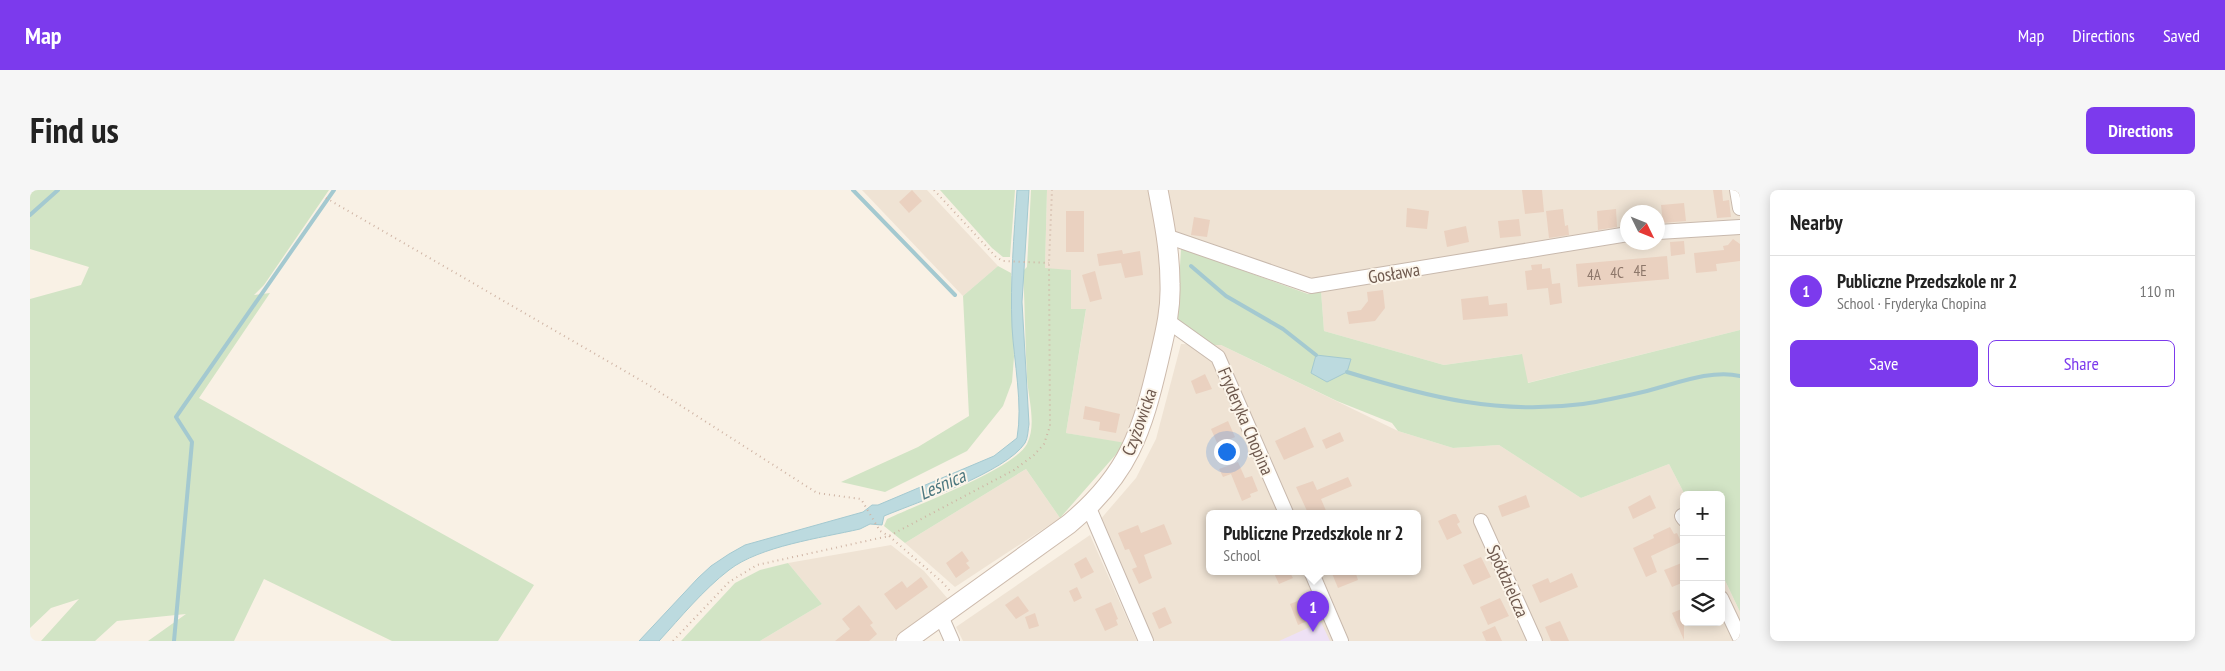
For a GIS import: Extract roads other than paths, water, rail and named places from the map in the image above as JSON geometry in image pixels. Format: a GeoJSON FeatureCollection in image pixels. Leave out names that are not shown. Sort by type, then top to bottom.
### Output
{"type":"FeatureCollection","features":[{"type":"Feature","properties":{"kind":"street","name":"Czyżowicka"},"geometry":{"type":"LineString","coordinates":[[906,641],[1089,508],[1112,482],[1134,445],[1152,393],[1169,322],[1170,284],[1166,236],[1158,190]]}},
{"type":"Feature","properties":{"kind":"street"},"geometry":{"type":"LineString","coordinates":[[1737,190],[1740,208]]}},
{"type":"Feature","properties":{"kind":"street"},"geometry":{"type":"LineString","coordinates":[[1665,232],[1740,227]]}},
{"type":"Feature","properties":{"kind":"street","name":"Gosława"},"geometry":{"type":"LineString","coordinates":[[1166,236],[1311,286],[1620,235]]}},
{"type":"Feature","properties":{"kind":"street","name":"Fryderyka Chopina"},"geometry":{"type":"LineString","coordinates":[[1169,322],[1218,357],[1285,510]]}},
{"type":"Feature","properties":{"kind":"street"},"geometry":{"type":"LineString","coordinates":[[1089,508],[1146,641]]}},
{"type":"Feature","properties":{"kind":"street","name":"Spółdzielcza"},"geometry":{"type":"LineString","coordinates":[[1481,521],[1535,641]]}},
{"type":"Feature","properties":{"kind":"street"},"geometry":{"type":"LineString","coordinates":[[1313,575],[1341,641]]}},
{"type":"Feature","properties":{"kind":"street"},"geometry":{"type":"LineString","coordinates":[[1725,606],[1740,638]]}},
{"type":"Feature","properties":{"kind":"street"},"geometry":{"type":"LineString","coordinates":[[941,616],[952,641]]}},
{"type":"Feature","properties":{"kind":"water","name":"Leśnica"},"geometry":{"type":"Polygon","coordinates":[[[1017,190],[1029,190],[1022,302],[1029,424],[1025,443],[1015,454],[1000,465],[981,475],[884,516],[882,525],[870,524],[860,529],[791,544],[742,562],[710,586],[659,641],[639,641],[711,566],[745,545],[863,512],[872,505],[878,505],[994,456],[1017,438],[1019,397],[1012,327],[1012,293],[1017,190]]]}},
{"type":"Feature","properties":{"kind":"water"},"geometry":{"type":"Polygon","coordinates":[[[1316,355],[1351,359],[1347,372],[1327,382],[1311,373],[1316,355]]]}},
{"type":"Feature","properties":{"kind":"waterway"},"geometry":{"type":"LineString","coordinates":[[30,215],[58,190]]}},
{"type":"Feature","properties":{"kind":"waterway"},"geometry":{"type":"LineString","coordinates":[[174,641],[192,442],[176,417],[334,190]]}},
{"type":"Feature","properties":{"kind":"waterway"},"geometry":{"type":"LineString","coordinates":[[853,190],[955,295]]}},
{"type":"Feature","properties":{"kind":"waterway"},"geometry":{"type":"LineString","coordinates":[[1191,266],[1226,296],[1283,329],[1316,355]]}},
{"type":"Feature","properties":{"kind":"waterway"},"geometry":{"type":"LineString","coordinates":[[1347,372],[1406,389],[1464,402],[1522,407],[1583,404],[1631,395],[1693,378],[1717,374],[1740,376]]}},
{"type":"Feature","properties":{"kind":"place","name":"Publiczne Przedszkole nr 2"},"geometry":{"type":"Point","coordinates":[1313,632]}}]}
